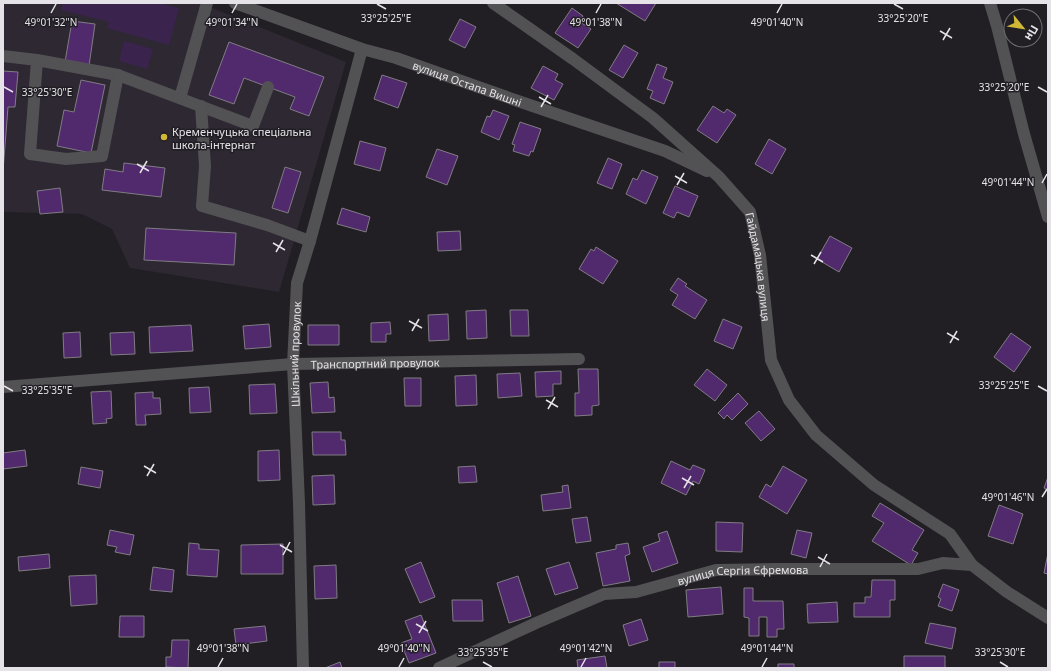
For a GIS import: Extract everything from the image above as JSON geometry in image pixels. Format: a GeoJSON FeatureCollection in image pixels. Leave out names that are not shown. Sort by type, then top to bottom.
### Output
{"type":"FeatureCollection","features":[{"type":"Feature","properties":{"kind":"street"},"geometry":{"type":"LineString","coordinates":[[180,98],[207,3]]}},
{"type":"Feature","properties":{"kind":"street","name":"вулиця Остапа Вишні"},"geometry":{"type":"LineString","coordinates":[[235,3],[362,49],[396,58],[522,103],[665,151],[719,177]]}},
{"type":"Feature","properties":{"kind":"street","name":"Гайдамацька вулиця"},"geometry":{"type":"LineString","coordinates":[[493,3],[573,59],[652,118],[719,177],[750,212],[760,254],[771,360],[789,400],[816,435],[874,485],[950,534],[972,565]]}},
{"type":"Feature","properties":{"kind":"street"},"geometry":{"type":"LineString","coordinates":[[990,3],[1024,134],[1048,217]]}},
{"type":"Feature","properties":{"kind":"street","name":"Шкільний провулок"},"geometry":{"type":"LineString","coordinates":[[303,668],[299,503],[293,364],[297,283],[310,241],[362,49]]}},
{"type":"Feature","properties":{"kind":"street"},"geometry":{"type":"LineString","coordinates":[[3,56],[37,60],[118,75],[253,126],[268,87]]}},
{"type":"Feature","properties":{"kind":"street"},"geometry":{"type":"LineString","coordinates":[[37,60],[30,154],[66,159],[102,156],[118,75]]}},
{"type":"Feature","properties":{"kind":"street"},"geometry":{"type":"LineString","coordinates":[[201,106],[205,166],[202,206],[267,224],[310,241]]}},
{"type":"Feature","properties":{"kind":"street","name":"Транспортний провулок"},"geometry":{"type":"LineString","coordinates":[[3,387],[293,364],[579,358]]}},
{"type":"Feature","properties":{"kind":"street","name":"вулиця Сергія Єфремова"},"geometry":{"type":"LineString","coordinates":[[439,668],[536,623],[604,594],[636,592],[716,570],[918,569],[943,563],[972,565]]}},
{"type":"Feature","properties":{"kind":"street"},"geometry":{"type":"LineString","coordinates":[[972,565],[1007,592],[1048,618]]}},
{"type":"Feature","properties":{"kind":"shaded area","name":"Кременчуцька спеціальна школа-інтернат"},"geometry":{"type":"Polygon","coordinates":[[[3,3],[200,3],[346,62],[279,292],[130,268],[112,229],[82,214],[3,212],[3,3]]]}},
{"type":"Feature","properties":{"kind":"shaded area"},"geometry":{"type":"Polygon","coordinates":[[[63,3],[159,3],[179,8],[169,45],[107,28],[109,22],[61,10],[63,3]]]}},
{"type":"Feature","properties":{"kind":"shaded area"},"geometry":{"type":"Polygon","coordinates":[[[124,41],[153,49],[147,69],[119,61],[124,41]]]}},
{"type":"Feature","properties":{"kind":"building"},"geometry":{"type":"Polygon","coordinates":[[[616,3],[656,3],[645,21],[616,3]]]}},
{"type":"Feature","properties":{"kind":"building"},"geometry":{"type":"Polygon","coordinates":[[[572,8],[583,16],[580,22],[591,29],[578,48],[555,33],[572,8]]]}},
{"type":"Feature","properties":{"kind":"building"},"geometry":{"type":"Polygon","coordinates":[[[460,19],[476,27],[465,48],[449,40],[460,19]]]}},
{"type":"Feature","properties":{"kind":"building"},"geometry":{"type":"Polygon","coordinates":[[[72,21],[95,24],[89,66],[65,62],[72,21]]]}},
{"type":"Feature","properties":{"kind":"building"},"geometry":{"type":"Polygon","coordinates":[[[229,42],[324,77],[309,116],[290,109],[295,97],[244,78],[234,104],[209,95],[229,42]]]}},
{"type":"Feature","properties":{"kind":"building"},"geometry":{"type":"Polygon","coordinates":[[[624,45],[638,53],[623,78],[609,70],[624,45]]]}},
{"type":"Feature","properties":{"kind":"building"},"geometry":{"type":"Polygon","coordinates":[[[657,64],[667,68],[663,78],[673,82],[664,104],[650,98],[653,91],[647,89],[657,64]]]}},
{"type":"Feature","properties":{"kind":"building"},"geometry":{"type":"Polygon","coordinates":[[[543,66],[558,74],[555,80],[563,84],[554,100],[531,88],[543,66]]]}},
{"type":"Feature","properties":{"kind":"building"},"geometry":{"type":"Polygon","coordinates":[[[3,71],[18,72],[15,107],[8,107],[3,171],[3,71]]]}},
{"type":"Feature","properties":{"kind":"building"},"geometry":{"type":"Polygon","coordinates":[[[382,75],[407,83],[398,108],[374,99],[382,75]]]}},
{"type":"Feature","properties":{"kind":"building"},"geometry":{"type":"Polygon","coordinates":[[[81,80],[105,85],[91,153],[57,146],[64,110],[74,112],[81,80]]]}},
{"type":"Feature","properties":{"kind":"building"},"geometry":{"type":"Polygon","coordinates":[[[713,106],[724,113],[727,109],[736,115],[717,143],[697,130],[713,106]]]}},
{"type":"Feature","properties":{"kind":"building"},"geometry":{"type":"Polygon","coordinates":[[[493,110],[509,116],[499,140],[481,132],[487,116],[490,117],[493,110]]]}},
{"type":"Feature","properties":{"kind":"building"},"geometry":{"type":"Polygon","coordinates":[[[520,122],[541,129],[533,152],[531,151],[529,156],[513,151],[515,145],[512,144],[520,122]]]}},
{"type":"Feature","properties":{"kind":"building"},"geometry":{"type":"Polygon","coordinates":[[[769,139],[786,149],[772,174],[755,164],[769,139]]]}},
{"type":"Feature","properties":{"kind":"building"},"geometry":{"type":"Polygon","coordinates":[[[360,141],[386,148],[380,171],[354,164],[360,141]]]}},
{"type":"Feature","properties":{"kind":"building"},"geometry":{"type":"Polygon","coordinates":[[[437,149],[458,156],[447,185],[426,177],[437,149]]]}},
{"type":"Feature","properties":{"kind":"building"},"geometry":{"type":"Polygon","coordinates":[[[608,158],[622,164],[612,189],[597,183],[608,158]]]}},
{"type":"Feature","properties":{"kind":"building"},"geometry":{"type":"Polygon","coordinates":[[[124,163],[165,168],[161,197],[102,190],[105,169],[123,172],[124,163]]]}},
{"type":"Feature","properties":{"kind":"building"},"geometry":{"type":"Polygon","coordinates":[[[285,167],[301,172],[288,213],[272,208],[285,167]]]}},
{"type":"Feature","properties":{"kind":"building"},"geometry":{"type":"Polygon","coordinates":[[[642,170],[658,177],[646,204],[626,194],[633,178],[637,180],[642,170]]]}},
{"type":"Feature","properties":{"kind":"building"},"geometry":{"type":"Polygon","coordinates":[[[675,186],[698,196],[689,217],[677,212],[674,218],[663,213],[675,186]]]}},
{"type":"Feature","properties":{"kind":"building"},"geometry":{"type":"Polygon","coordinates":[[[60,188],[63,212],[40,214],[37,191],[60,188]]]}},
{"type":"Feature","properties":{"kind":"building"},"geometry":{"type":"Polygon","coordinates":[[[342,208],[370,217],[366,232],[337,224],[342,208]]]}},
{"type":"Feature","properties":{"kind":"building"},"geometry":{"type":"Polygon","coordinates":[[[146,228],[236,233],[234,265],[144,260],[146,228]]]}},
{"type":"Feature","properties":{"kind":"building"},"geometry":{"type":"Polygon","coordinates":[[[460,231],[461,250],[438,251],[437,232],[460,231]]]}},
{"type":"Feature","properties":{"kind":"building"},"geometry":{"type":"Polygon","coordinates":[[[830,236],[852,248],[839,272],[817,259],[830,236]]]}},
{"type":"Feature","properties":{"kind":"building"},"geometry":{"type":"Polygon","coordinates":[[[596,247],[618,261],[603,284],[579,269],[591,249],[594,251],[596,247]]]}},
{"type":"Feature","properties":{"kind":"building"},"geometry":{"type":"Polygon","coordinates":[[[678,278],[687,284],[685,286],[707,300],[695,319],[672,305],[678,295],[670,290],[678,278]]]}},
{"type":"Feature","properties":{"kind":"building"},"geometry":{"type":"Polygon","coordinates":[[[486,310],[487,338],[467,339],[466,311],[486,310]]]}},
{"type":"Feature","properties":{"kind":"building"},"geometry":{"type":"Polygon","coordinates":[[[510,310],[528,310],[529,336],[511,336],[510,310]]]}},
{"type":"Feature","properties":{"kind":"building"},"geometry":{"type":"Polygon","coordinates":[[[448,314],[449,340],[429,341],[428,315],[448,314]]]}},
{"type":"Feature","properties":{"kind":"building"},"geometry":{"type":"Polygon","coordinates":[[[723,319],[742,327],[733,349],[714,341],[723,319]]]}},
{"type":"Feature","properties":{"kind":"building"},"geometry":{"type":"Polygon","coordinates":[[[390,322],[391,334],[386,334],[386,342],[371,342],[371,323],[390,322]]]}},
{"type":"Feature","properties":{"kind":"building"},"geometry":{"type":"Polygon","coordinates":[[[269,324],[271,347],[245,349],[243,326],[269,324]]]}},
{"type":"Feature","properties":{"kind":"building"},"geometry":{"type":"Polygon","coordinates":[[[191,325],[193,351],[150,353],[149,327],[191,325]]]}},
{"type":"Feature","properties":{"kind":"building"},"geometry":{"type":"Polygon","coordinates":[[[308,325],[339,325],[339,345],[308,345],[308,325]]]}},
{"type":"Feature","properties":{"kind":"building"},"geometry":{"type":"Polygon","coordinates":[[[80,332],[81,357],[64,358],[63,333],[80,332]]]}},
{"type":"Feature","properties":{"kind":"building"},"geometry":{"type":"Polygon","coordinates":[[[134,332],[135,354],[111,355],[110,333],[134,332]]]}},
{"type":"Feature","properties":{"kind":"building"},"geometry":{"type":"Polygon","coordinates":[[[1011,333],[1031,347],[1014,372],[994,357],[1011,333]]]}},
{"type":"Feature","properties":{"kind":"building"},"geometry":{"type":"Polygon","coordinates":[[[578,369],[598,369],[599,405],[592,406],[592,415],[575,416],[575,393],[579,393],[578,369]]]}},
{"type":"Feature","properties":{"kind":"building"},"geometry":{"type":"Polygon","coordinates":[[[707,369],[727,385],[715,401],[694,385],[707,369]]]}},
{"type":"Feature","properties":{"kind":"building"},"geometry":{"type":"Polygon","coordinates":[[[561,371],[561,384],[553,384],[553,396],[536,397],[535,372],[561,371]]]}},
{"type":"Feature","properties":{"kind":"building"},"geometry":{"type":"Polygon","coordinates":[[[520,373],[522,396],[498,398],[497,374],[520,373]]]}},
{"type":"Feature","properties":{"kind":"building"},"geometry":{"type":"Polygon","coordinates":[[[476,375],[477,405],[456,406],[455,376],[476,375]]]}},
{"type":"Feature","properties":{"kind":"building"},"geometry":{"type":"Polygon","coordinates":[[[404,378],[421,378],[421,406],[405,406],[404,378]]]}},
{"type":"Feature","properties":{"kind":"building"},"geometry":{"type":"Polygon","coordinates":[[[328,382],[329,398],[334,397],[335,412],[312,413],[310,383],[328,382]]]}},
{"type":"Feature","properties":{"kind":"building"},"geometry":{"type":"Polygon","coordinates":[[[275,384],[277,413],[250,414],[249,385],[275,384]]]}},
{"type":"Feature","properties":{"kind":"building"},"geometry":{"type":"Polygon","coordinates":[[[209,387],[211,412],[190,413],[189,388],[209,387]]]}},
{"type":"Feature","properties":{"kind":"building"},"geometry":{"type":"Polygon","coordinates":[[[111,391],[112,418],[106,419],[107,423],[93,424],[91,392],[111,391]]]}},
{"type":"Feature","properties":{"kind":"building"},"geometry":{"type":"Polygon","coordinates":[[[153,392],[153,398],[160,398],[161,414],[145,415],[146,425],[136,425],[135,393],[153,392]]]}},
{"type":"Feature","properties":{"kind":"building"},"geometry":{"type":"Polygon","coordinates":[[[738,393],[748,404],[732,420],[727,415],[724,419],[718,413],[738,393]]]}},
{"type":"Feature","properties":{"kind":"building"},"geometry":{"type":"Polygon","coordinates":[[[759,411],[775,429],[761,441],[745,423],[759,411]]]}},
{"type":"Feature","properties":{"kind":"building"},"geometry":{"type":"Polygon","coordinates":[[[312,432],[341,432],[341,440],[345,440],[346,455],[313,455],[312,432]]]}},
{"type":"Feature","properties":{"kind":"building"},"geometry":{"type":"Polygon","coordinates":[[[25,450],[27,466],[3,469],[3,453],[25,450]]]}},
{"type":"Feature","properties":{"kind":"building"},"geometry":{"type":"Polygon","coordinates":[[[279,450],[280,480],[258,481],[258,451],[279,450]]]}},
{"type":"Feature","properties":{"kind":"building"},"geometry":{"type":"Polygon","coordinates":[[[671,461],[690,470],[693,465],[705,470],[699,484],[693,481],[686,495],[661,483],[671,461]]]}},
{"type":"Feature","properties":{"kind":"building"},"geometry":{"type":"Polygon","coordinates":[[[475,466],[477,482],[459,483],[458,467],[475,466]]]}},
{"type":"Feature","properties":{"kind":"building"},"geometry":{"type":"Polygon","coordinates":[[[783,466],[807,480],[787,514],[759,497],[766,484],[771,487],[783,466]]]}},
{"type":"Feature","properties":{"kind":"building"},"geometry":{"type":"Polygon","coordinates":[[[81,467],[103,471],[100,488],[78,484],[81,467]]]}},
{"type":"Feature","properties":{"kind":"building"},"geometry":{"type":"Polygon","coordinates":[[[334,475],[335,504],[313,505],[312,476],[334,475]]]}},
{"type":"Feature","properties":{"kind":"building"},"geometry":{"type":"Polygon","coordinates":[[[1048,477],[1048,490],[1044,488],[1048,477]]]}},
{"type":"Feature","properties":{"kind":"building"},"geometry":{"type":"Polygon","coordinates":[[[568,485],[571,508],[543,511],[541,495],[563,492],[562,486],[568,485]]]}},
{"type":"Feature","properties":{"kind":"building"},"geometry":{"type":"Polygon","coordinates":[[[880,503],[924,530],[912,550],[918,553],[911,565],[872,541],[884,523],[872,516],[880,503]]]}},
{"type":"Feature","properties":{"kind":"building"},"geometry":{"type":"Polygon","coordinates":[[[999,505],[1023,514],[1013,544],[988,536],[999,505]]]}},
{"type":"Feature","properties":{"kind":"building"},"geometry":{"type":"Polygon","coordinates":[[[587,517],[591,541],[576,543],[572,519],[587,517]]]}},
{"type":"Feature","properties":{"kind":"building"},"geometry":{"type":"Polygon","coordinates":[[[716,522],[743,523],[742,552],[716,551],[716,522]]]}},
{"type":"Feature","properties":{"kind":"building"},"geometry":{"type":"Polygon","coordinates":[[[110,530],[134,535],[130,555],[115,552],[117,547],[107,545],[110,530]]]}},
{"type":"Feature","properties":{"kind":"building"},"geometry":{"type":"Polygon","coordinates":[[[797,530],[812,533],[806,558],[791,554],[797,530]]]}},
{"type":"Feature","properties":{"kind":"building"},"geometry":{"type":"Polygon","coordinates":[[[667,531],[678,563],[652,572],[643,547],[660,541],[658,534],[667,531]]]}},
{"type":"Feature","properties":{"kind":"building"},"geometry":{"type":"Polygon","coordinates":[[[189,543],[199,544],[199,549],[219,550],[217,577],[187,575],[189,543]]]}},
{"type":"Feature","properties":{"kind":"building"},"geometry":{"type":"Polygon","coordinates":[[[628,543],[630,554],[625,556],[630,581],[603,586],[596,553],[616,549],[616,545],[628,543]]]}},
{"type":"Feature","properties":{"kind":"building"},"geometry":{"type":"Polygon","coordinates":[[[283,544],[283,574],[241,574],[241,545],[283,544]]]}},
{"type":"Feature","properties":{"kind":"building"},"geometry":{"type":"Polygon","coordinates":[[[1048,553],[1048,574],[1044,573],[1048,553]]]}},
{"type":"Feature","properties":{"kind":"building"},"geometry":{"type":"Polygon","coordinates":[[[49,554],[50,568],[19,571],[18,557],[49,554]]]}},
{"type":"Feature","properties":{"kind":"building"},"geometry":{"type":"Polygon","coordinates":[[[421,562],[435,597],[420,603],[405,569],[421,562]]]}},
{"type":"Feature","properties":{"kind":"building"},"geometry":{"type":"Polygon","coordinates":[[[569,562],[578,588],[555,595],[546,569],[569,562]]]}},
{"type":"Feature","properties":{"kind":"building"},"geometry":{"type":"Polygon","coordinates":[[[336,565],[337,598],[315,599],[314,566],[336,565]]]}},
{"type":"Feature","properties":{"kind":"building"},"geometry":{"type":"Polygon","coordinates":[[[153,567],[174,570],[172,592],[150,590],[153,567]]]}},
{"type":"Feature","properties":{"kind":"building"},"geometry":{"type":"Polygon","coordinates":[[[96,575],[97,604],[71,606],[69,576],[96,575]]]}},
{"type":"Feature","properties":{"kind":"building"},"geometry":{"type":"Polygon","coordinates":[[[518,576],[531,616],[509,623],[497,583],[518,576]]]}},
{"type":"Feature","properties":{"kind":"building"},"geometry":{"type":"Polygon","coordinates":[[[872,580],[895,580],[895,600],[890,600],[890,617],[854,617],[854,603],[865,603],[865,597],[871,597],[872,580]]]}},
{"type":"Feature","properties":{"kind":"building"},"geometry":{"type":"Polygon","coordinates":[[[943,584],[959,590],[952,611],[938,606],[941,599],[938,597],[943,584]]]}},
{"type":"Feature","properties":{"kind":"building"},"geometry":{"type":"Polygon","coordinates":[[[721,587],[723,614],[688,617],[686,590],[721,587]]]}},
{"type":"Feature","properties":{"kind":"building"},"geometry":{"type":"Polygon","coordinates":[[[744,588],[753,588],[753,601],[783,601],[784,629],[777,629],[777,637],[767,637],[767,617],[759,617],[759,636],[749,636],[749,618],[744,617],[744,588]]]}},
{"type":"Feature","properties":{"kind":"building"},"geometry":{"type":"Polygon","coordinates":[[[452,600],[482,600],[483,621],[453,621],[452,600]]]}},
{"type":"Feature","properties":{"kind":"building"},"geometry":{"type":"Polygon","coordinates":[[[837,602],[838,622],[808,623],[807,604],[837,602]]]}},
{"type":"Feature","properties":{"kind":"building"},"geometry":{"type":"Polygon","coordinates":[[[421,615],[436,653],[409,663],[401,643],[412,639],[405,621],[421,615]]]}},
{"type":"Feature","properties":{"kind":"building"},"geometry":{"type":"Polygon","coordinates":[[[120,616],[144,616],[144,637],[119,637],[120,616]]]}},
{"type":"Feature","properties":{"kind":"building"},"geometry":{"type":"Polygon","coordinates":[[[641,619],[648,640],[629,646],[623,625],[641,619]]]}},
{"type":"Feature","properties":{"kind":"building"},"geometry":{"type":"Polygon","coordinates":[[[930,623],[956,628],[952,649],[925,643],[930,623]]]}},
{"type":"Feature","properties":{"kind":"building"},"geometry":{"type":"Polygon","coordinates":[[[265,626],[267,641],[236,645],[234,629],[265,626]]]}},
{"type":"Feature","properties":{"kind":"building"},"geometry":{"type":"Polygon","coordinates":[[[172,640],[189,640],[188,668],[166,667],[166,657],[171,657],[172,640]]]}},
{"type":"Feature","properties":{"kind":"building"},"geometry":{"type":"Polygon","coordinates":[[[605,656],[607,668],[578,668],[577,660],[605,656]]]}},
{"type":"Feature","properties":{"kind":"building"},"geometry":{"type":"Polygon","coordinates":[[[904,656],[945,656],[945,668],[904,668],[904,656]]]}},
{"type":"Feature","properties":{"kind":"building"},"geometry":{"type":"Polygon","coordinates":[[[340,662],[342,668],[325,668],[340,662]]]}},
{"type":"Feature","properties":{"kind":"building"},"geometry":{"type":"Polygon","coordinates":[[[659,662],[675,662],[675,668],[659,668],[659,662]]]}},
{"type":"Feature","properties":{"kind":"building"},"geometry":{"type":"Polygon","coordinates":[[[778,664],[794,664],[794,668],[778,668],[778,664]]]}},
{"type":"Feature","properties":{"kind":"place","name":"Кременчуцька спеціальна школа-інтернат"},"geometry":{"type":"Point","coordinates":[164,137]}}]}
